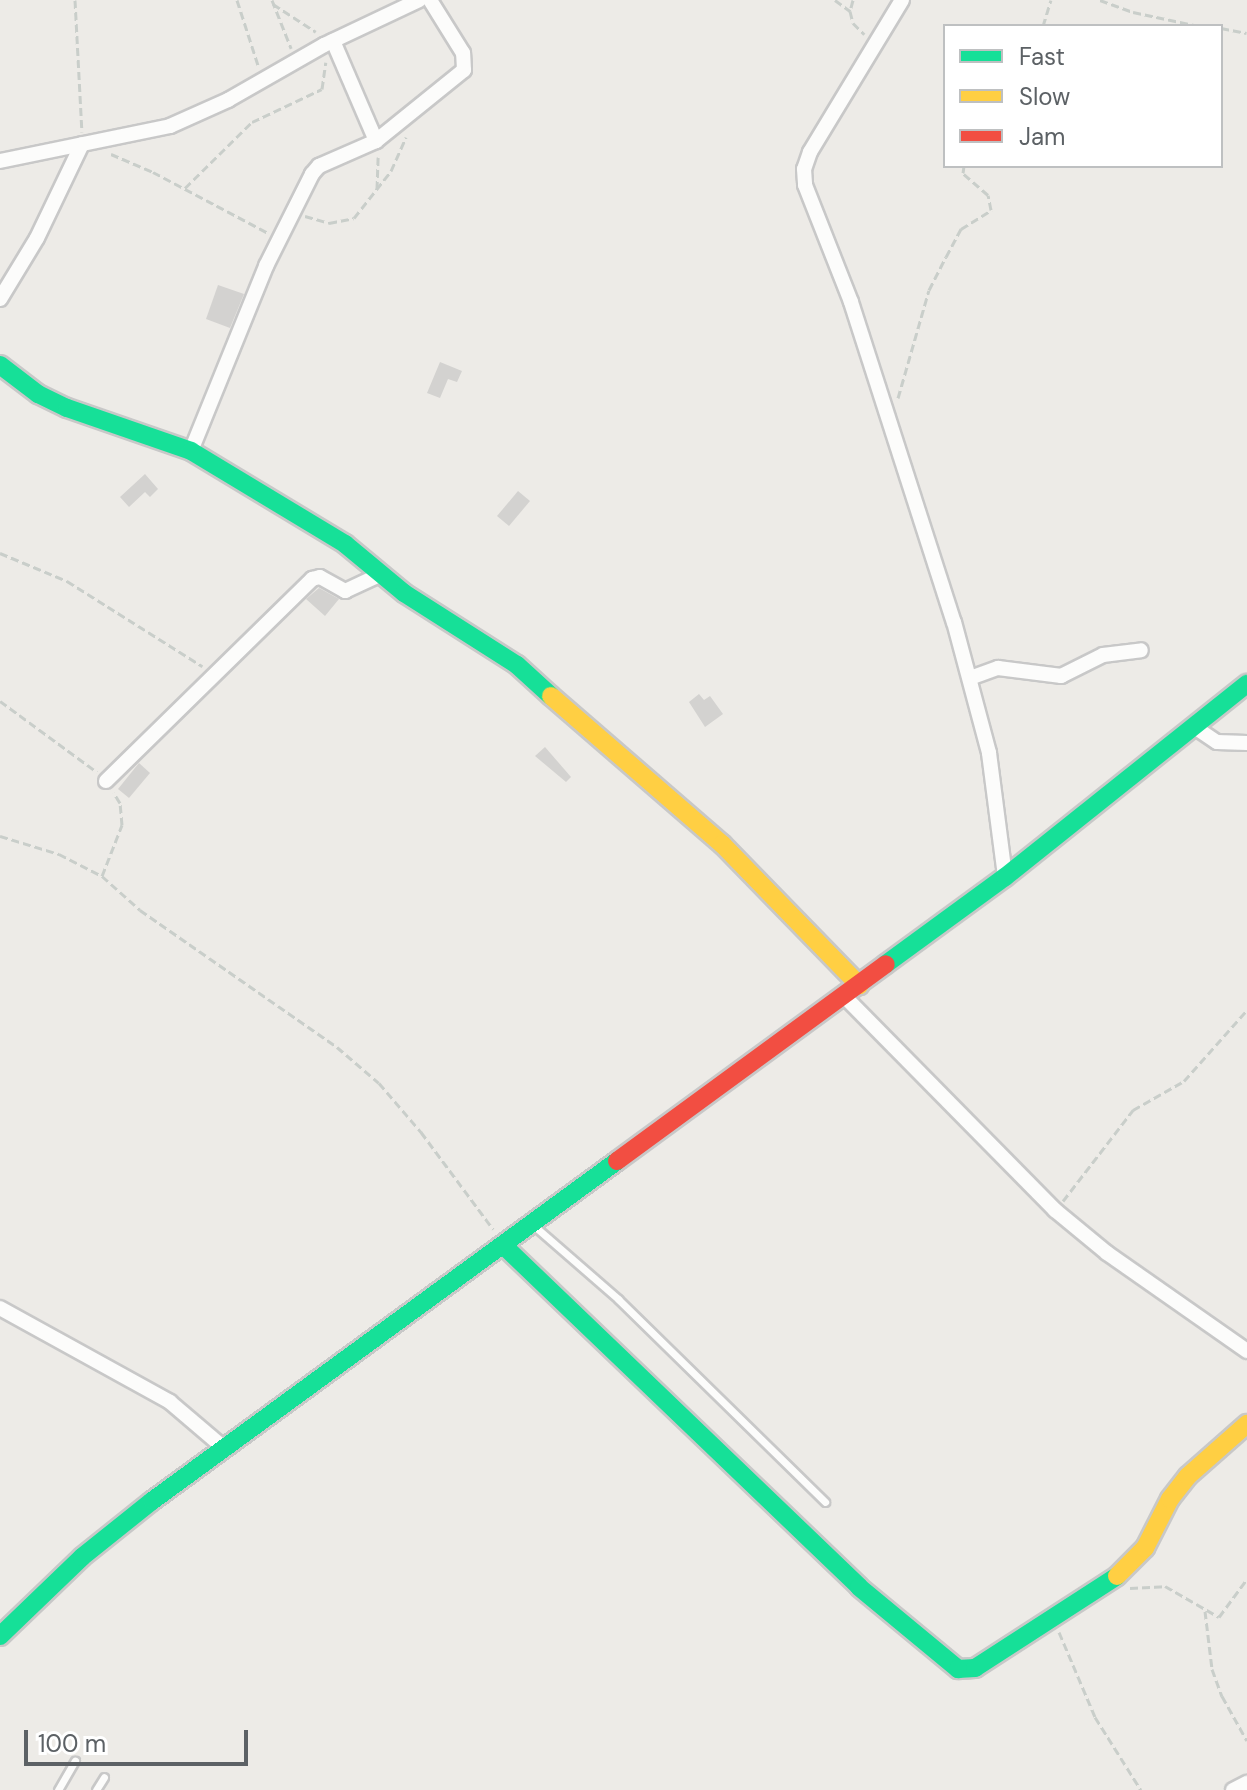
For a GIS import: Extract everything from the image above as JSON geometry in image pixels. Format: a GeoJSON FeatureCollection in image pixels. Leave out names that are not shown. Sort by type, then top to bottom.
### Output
{"type":"FeatureCollection","features":[{"type":"Feature","properties":{"kind":"street"},"geometry":{"type":"LineString","coordinates":[[0,161],[170,126],[228,100],[328,43],[419,0]]}},
{"type":"Feature","properties":{"kind":"street"},"geometry":{"type":"LineString","coordinates":[[191,451],[211,395],[279,238],[319,166],[376,141],[464,70],[466,62],[430,0]]}},
{"type":"Feature","properties":{"kind":"street"},"geometry":{"type":"LineString","coordinates":[[902,0],[810,152],[804,169],[805,185],[851,302],[970,678],[989,753],[1005,877]]}},
{"type":"Feature","properties":{"kind":"street"},"geometry":{"type":"LineString","coordinates":[[328,43],[376,141]]}},
{"type":"Feature","properties":{"kind":"street"},"geometry":{"type":"LineString","coordinates":[[0,299],[37,238],[82,144]]}},
{"type":"Feature","properties":{"kind":"street"},"geometry":{"type":"LineString","coordinates":[[0,365],[38,394],[67,408],[191,451],[345,544],[404,593],[517,665],[624,762],[722,844],[964,1121],[1055,1210],[1107,1253],[1247,1351]]}},
{"type":"Feature","properties":{"kind":"street"},"geometry":{"type":"LineString","coordinates":[[106,781],[312,579],[320,577],[345,591],[381,574]]}},
{"type":"Feature","properties":{"kind":"street"},"geometry":{"type":"LineString","coordinates":[[970,678],[998,668],[1061,676],[1103,655],[1141,650]]}},
{"type":"Feature","properties":{"kind":"street"},"geometry":{"type":"LineString","coordinates":[[0,1636],[82,1557],[224,1448],[1005,877],[1196,728],[1247,684]]}},
{"type":"Feature","properties":{"kind":"street"},"geometry":{"type":"LineString","coordinates":[[1196,728],[1217,742],[1247,743]]}},
{"type":"Feature","properties":{"kind":"street"},"geometry":{"type":"LineString","coordinates":[[504,1246],[830,1560],[958,1669],[975,1668],[1124,1571],[1145,1548],[1170,1499],[1188,1476],[1247,1424]]}},
{"type":"Feature","properties":{"kind":"street"},"geometry":{"type":"LineString","coordinates":[[0,1308],[170,1402],[224,1448]]}},
{"type":"Feature","properties":{"kind":"street"},"geometry":{"type":"LineString","coordinates":[[1233,1790],[1247,1783]]}},
{"type":"Feature","properties":{"kind":"lane"},"geometry":{"type":"LineString","coordinates":[[533,1225],[618,1299],[825,1502]]}},
{"type":"Feature","properties":{"kind":"lane"},"geometry":{"type":"LineString","coordinates":[[58,1790],[75,1760]]}},
{"type":"Feature","properties":{"kind":"lane"},"geometry":{"type":"LineString","coordinates":[[96,1790],[104,1777]]}},
{"type":"Feature","properties":{"kind":"path"},"geometry":{"type":"LineString","coordinates":[[75,0],[82,144]]}},
{"type":"Feature","properties":{"kind":"path"},"geometry":{"type":"LineString","coordinates":[[237,0],[263,78]]}},
{"type":"Feature","properties":{"kind":"path"},"geometry":{"type":"LineString","coordinates":[[835,0],[850,11]]}},
{"type":"Feature","properties":{"kind":"path"},"geometry":{"type":"LineString","coordinates":[[853,0],[850,11],[853,23],[877,43]]}},
{"type":"Feature","properties":{"kind":"path"},"geometry":{"type":"LineString","coordinates":[[1044,24],[1051,0]]}},
{"type":"Feature","properties":{"kind":"path"},"geometry":{"type":"LineString","coordinates":[[1100,0],[1186,24]]}},
{"type":"Feature","properties":{"kind":"path"},"geometry":{"type":"LineString","coordinates":[[185,188],[252,122],[322,89],[328,43],[311,26],[272,2]]}},
{"type":"Feature","properties":{"kind":"path"},"geometry":{"type":"LineString","coordinates":[[272,2],[296,60]]}},
{"type":"Feature","properties":{"kind":"path"},"geometry":{"type":"LineString","coordinates":[[1223,28],[1247,33]]}},
{"type":"Feature","properties":{"kind":"path"},"geometry":{"type":"LineString","coordinates":[[294,212],[329,223],[342,224],[354,218],[391,171],[414,110]]}},
{"type":"Feature","properties":{"kind":"path"},"geometry":{"type":"LineString","coordinates":[[376,141],[377,192]]}},
{"type":"Feature","properties":{"kind":"path"},"geometry":{"type":"LineString","coordinates":[[109,153],[185,188],[279,238]]}},
{"type":"Feature","properties":{"kind":"path"},"geometry":{"type":"LineString","coordinates":[[888,420],[906,375],[921,314],[935,279],[961,229],[991,210],[988,195],[963,173],[964,168]]}},
{"type":"Feature","properties":{"kind":"path"},"geometry":{"type":"LineString","coordinates":[[0,553],[67,581],[213,674]]}},
{"type":"Feature","properties":{"kind":"path"},"geometry":{"type":"LineString","coordinates":[[0,701],[106,781],[120,803],[122,825],[102,876]]}},
{"type":"Feature","properties":{"kind":"path"},"geometry":{"type":"LineString","coordinates":[[0,836],[59,854],[102,876],[140,910],[285,1007],[379,1083],[438,1154],[504,1246]]}},
{"type":"Feature","properties":{"kind":"path"},"geometry":{"type":"LineString","coordinates":[[1055,1210],[1133,1110],[1184,1081],[1247,1010]]}},
{"type":"Feature","properties":{"kind":"path"},"geometry":{"type":"LineString","coordinates":[[1099,1587],[1112,1591],[1165,1586],[1215,1616],[1222,1615],[1247,1579]]}},
{"type":"Feature","properties":{"kind":"path"},"geometry":{"type":"LineString","coordinates":[[1205,1611],[1212,1669],[1222,1696],[1247,1741]]}},
{"type":"Feature","properties":{"kind":"path"},"geometry":{"type":"LineString","coordinates":[[1052,1618],[1095,1717],[1141,1790]]}},
{"type":"Feature","properties":{"kind":"building"},"geometry":{"type":"Polygon","coordinates":[[[218,285],[244,294],[230,328],[206,319],[218,285]]]}},
{"type":"Feature","properties":{"kind":"building"},"geometry":{"type":"Polygon","coordinates":[[[440,362],[462,371],[457,382],[448,379],[440,398],[427,393],[440,362]]]}},
{"type":"Feature","properties":{"kind":"building"},"geometry":{"type":"Polygon","coordinates":[[[145,474],[158,489],[150,497],[145,492],[129,507],[120,497],[145,474]]]}},
{"type":"Feature","properties":{"kind":"building"},"geometry":{"type":"Polygon","coordinates":[[[518,491],[530,501],[509,526],[497,516],[518,491]]]}},
{"type":"Feature","properties":{"kind":"building"},"geometry":{"type":"Polygon","coordinates":[[[319,588],[339,599],[325,616],[306,599],[319,588]]]}},
{"type":"Feature","properties":{"kind":"building"},"geometry":{"type":"Polygon","coordinates":[[[699,694],[704,700],[710,696],[723,714],[705,727],[689,702],[699,694]]]}},
{"type":"Feature","properties":{"kind":"building"},"geometry":{"type":"Polygon","coordinates":[[[545,747],[571,777],[566,782],[535,756],[545,747]]]}},
{"type":"Feature","properties":{"kind":"building"},"geometry":{"type":"Polygon","coordinates":[[[139,763],[150,773],[129,798],[118,789],[139,763]]]}},
{"type":"Feature","properties":{"kind":"traffic: fast"},"geometry":{"type":"LineString","coordinates":[[0,365],[38,394],[67,408],[191,451],[345,544],[404,593],[517,665],[551,696]]}},
{"type":"Feature","properties":{"kind":"traffic: fast"},"geometry":{"type":"LineString","coordinates":[[886,964],[1005,877],[1247,684]]}},
{"type":"Feature","properties":{"kind":"traffic: fast"},"geometry":{"type":"LineString","coordinates":[[0,1636],[82,1557],[152,1501],[617,1161]]}},
{"type":"Feature","properties":{"kind":"traffic: fast"},"geometry":{"type":"LineString","coordinates":[[504,1246],[859,1587],[958,1669],[975,1668],[1117,1576]]}},
{"type":"Feature","properties":{"kind":"traffic: slow"},"geometry":{"type":"LineString","coordinates":[[551,696],[722,844],[859,985]]}},
{"type":"Feature","properties":{"kind":"traffic: slow"},"geometry":{"type":"LineString","coordinates":[[1117,1576],[1145,1548],[1170,1499],[1188,1476],[1247,1424]]}},
{"type":"Feature","properties":{"kind":"traffic: jam"},"geometry":{"type":"LineString","coordinates":[[617,1161],[886,964]]}}]}
